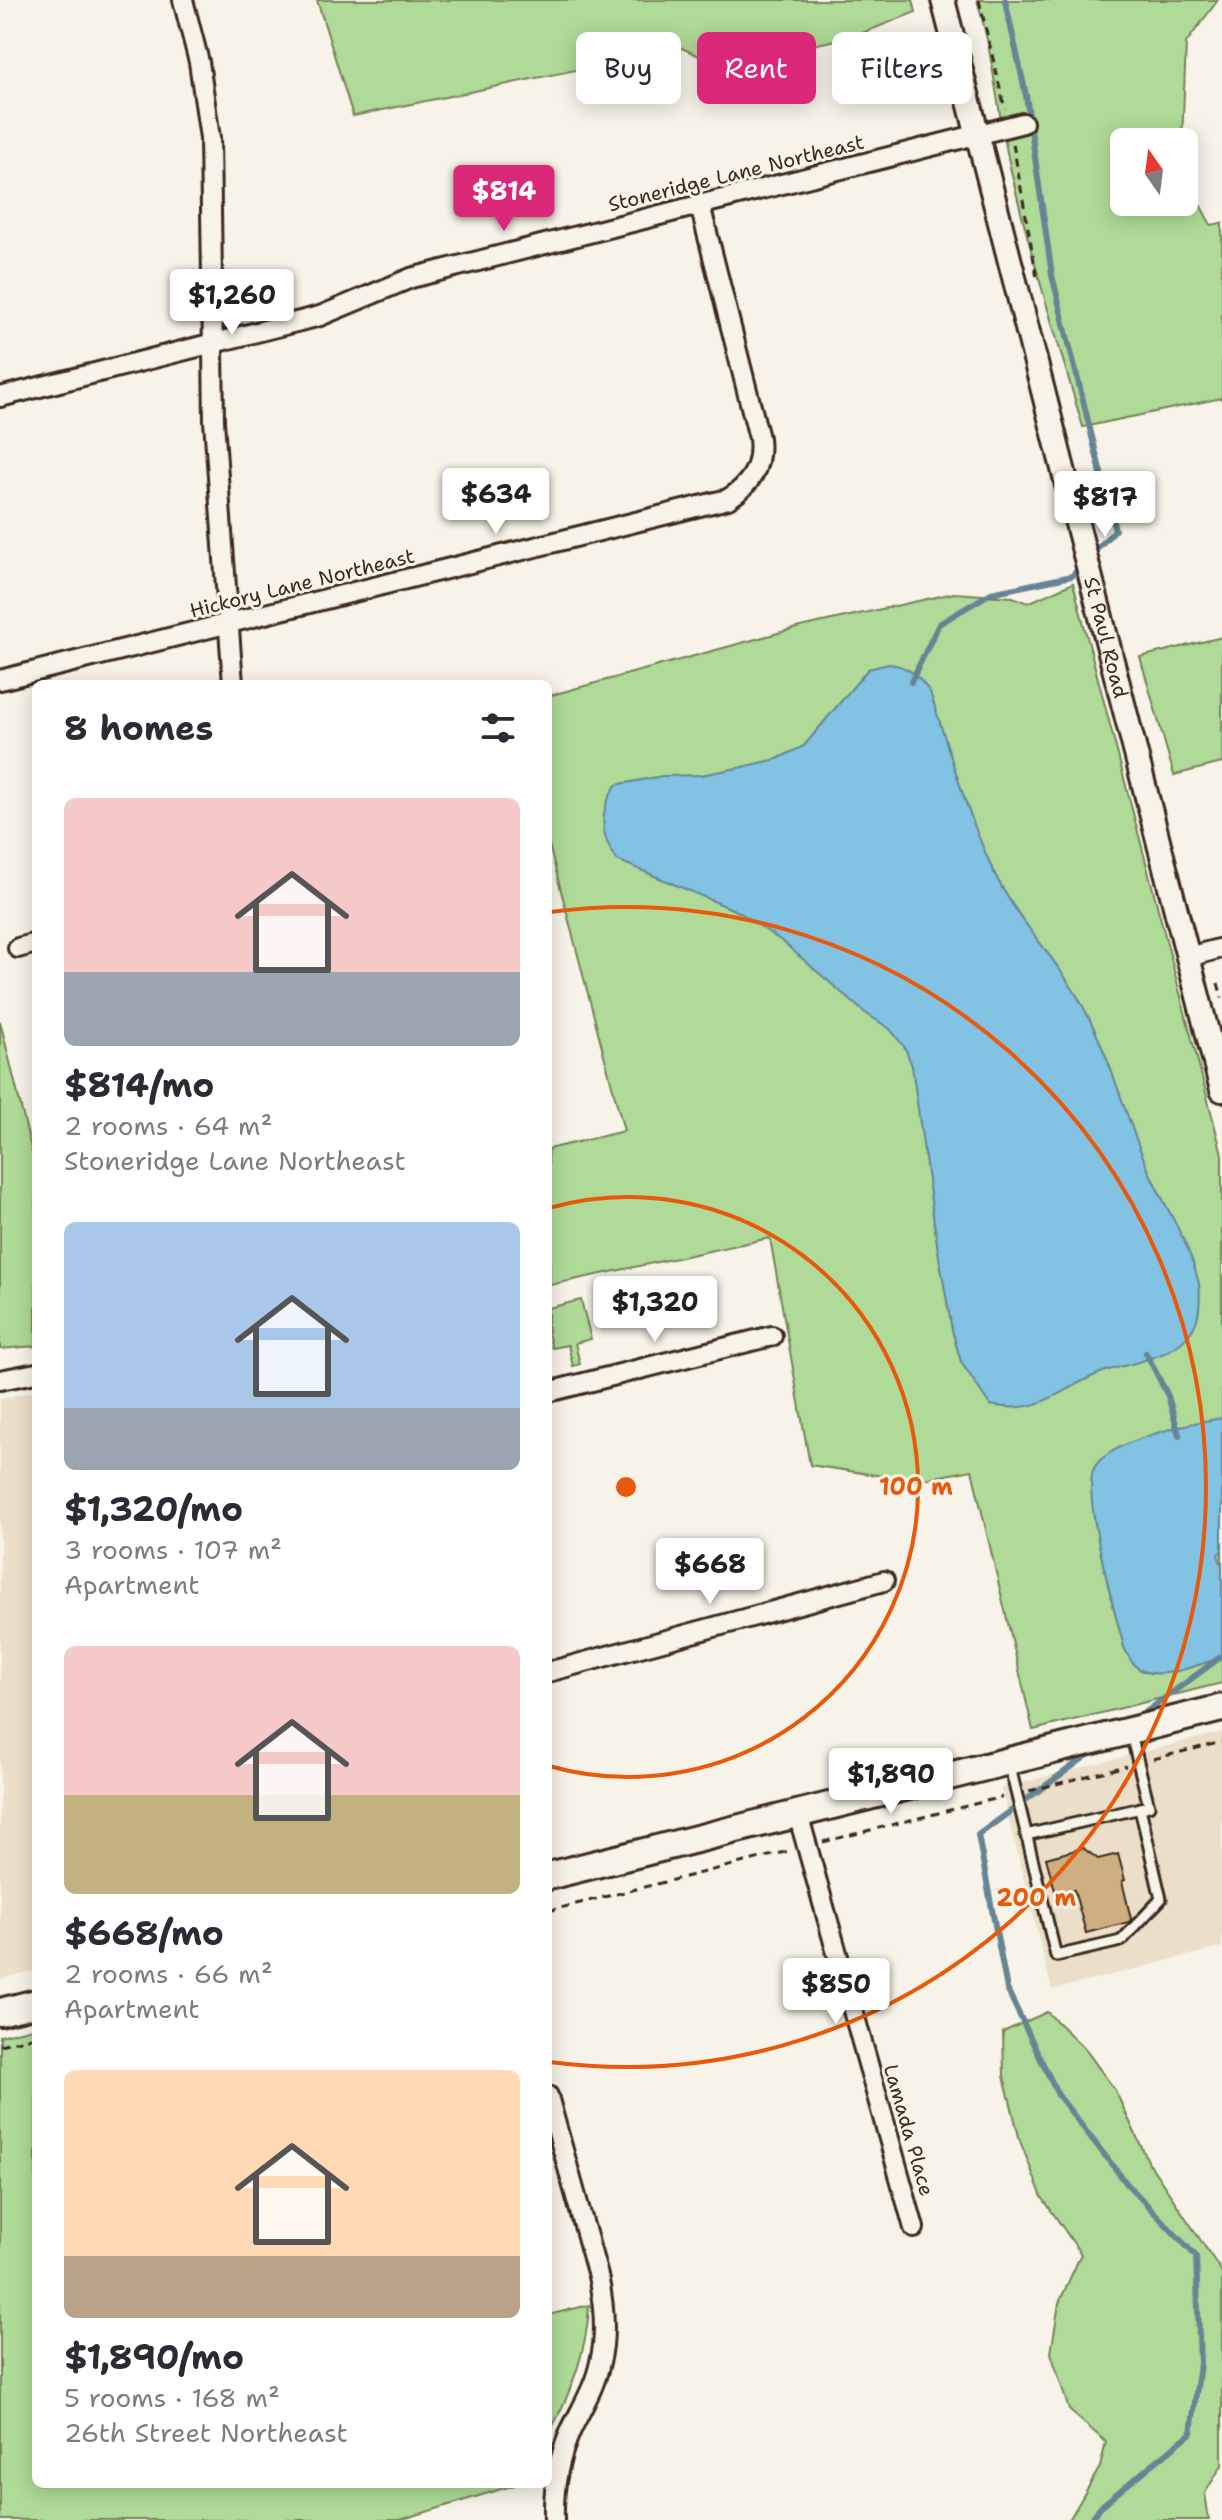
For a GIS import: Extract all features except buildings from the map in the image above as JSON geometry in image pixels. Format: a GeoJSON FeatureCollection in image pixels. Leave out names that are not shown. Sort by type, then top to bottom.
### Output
{"type":"FeatureCollection","features":[{"type":"Feature","properties":{"kind":"main road"},"geometry":{"type":"LineString","coordinates":[[552,1875],[1222,1708]]}},
{"type":"Feature","properties":{"kind":"main road"},"geometry":{"type":"LineString","coordinates":[[0,2012],[32,2004]]}},
{"type":"Feature","properties":{"kind":"street"},"geometry":{"type":"LineString","coordinates":[[183,0],[199,62],[210,138],[211,344],[233,680]]}},
{"type":"Feature","properties":{"kind":"street","name":"St Paul Road"},"geometry":{"type":"LineString","coordinates":[[943,0],[977,135],[1206,952],[1222,1090]]}},
{"type":"Feature","properties":{"kind":"street","name":"Stoneridge Lane Northeast"},"geometry":{"type":"LineString","coordinates":[[0,397],[320,316],[411,278],[1016,125]]}},
{"type":"Feature","properties":{"kind":"street","name":"Hickory Lane Northeast"},"geometry":{"type":"LineString","coordinates":[[0,680],[728,499],[742,490],[758,466],[759,438],[700,205]]}},
{"type":"Feature","properties":{"kind":"street"},"geometry":{"type":"LineString","coordinates":[[552,1391],[772,1336]]}},
{"type":"Feature","properties":{"kind":"street"},"geometry":{"type":"LineString","coordinates":[[0,1380],[32,1374]]}},
{"type":"Feature","properties":{"kind":"street"},"geometry":{"type":"LineString","coordinates":[[552,1671],[884,1581]]}},
{"type":"Feature","properties":{"kind":"street","name":"Lamada Place"},"geometry":{"type":"LineString","coordinates":[[798,1814],[914,2228]]}},
{"type":"Feature","properties":{"kind":"street"},"geometry":{"type":"LineString","coordinates":[[552,2110],[598,2276],[605,2330],[601,2360],[592,2389],[560,2459],[554,2487],[554,2520]]}},
{"type":"Feature","properties":{"kind":"lane"},"geometry":{"type":"LineString","coordinates":[[1026,1835],[1149,1806],[1130,1731]]}},
{"type":"Feature","properties":{"kind":"lane"},"geometry":{"type":"LineString","coordinates":[[1008,1762],[1056,1956],[1121,1941],[1161,1899],[1140,1808]]}},
{"type":"Feature","properties":{"kind":"path"},"geometry":{"type":"LineString","coordinates":[[979,0],[1016,125],[1037,278]]}},
{"type":"Feature","properties":{"kind":"path"},"geometry":{"type":"LineString","coordinates":[[1206,952],[1222,998]]}},
{"type":"Feature","properties":{"kind":"path"},"geometry":{"type":"LineString","coordinates":[[552,1910],[1222,1742]]}},
{"type":"Feature","properties":{"kind":"path"},"geometry":{"type":"LineString","coordinates":[[0,2045],[32,2037]]}},
{"type":"Feature","properties":{"kind":"shaded area"},"geometry":{"type":"Polygon","coordinates":[[[32,1392],[32,1971],[0,1979],[0,1399],[32,1392]]]}},
{"type":"Feature","properties":{"kind":"shaded area"},"geometry":{"type":"Polygon","coordinates":[[[1222,1732],[1222,1947],[1052,1990],[1001,1788],[1222,1732]]]}},
{"type":"Feature","properties":{"kind":"green space"},"geometry":{"type":"Polygon","coordinates":[[[317,0],[913,0],[916,12],[865,32],[832,32],[832,41],[816,44],[816,32],[697,32],[697,55],[681,48],[681,32],[576,32],[576,70],[353,116],[317,0]]]}},
{"type":"Feature","properties":{"kind":"green space"},"geometry":{"type":"Polygon","coordinates":[[[977,0],[1218,0],[1186,43],[1183,128],[1110,128],[1110,216],[1198,216],[1198,201],[1211,225],[1222,223],[1222,398],[1083,427],[1017,195],[977,0]]]}},
{"type":"Feature","properties":{"kind":"green space"},"geometry":{"type":"Polygon","coordinates":[[[1073,583],[1222,1154],[1222,1683],[1033,1730],[972,1470],[915,1481],[810,1465],[770,1238],[552,1285],[552,1148],[624,1131],[552,856],[552,695],[800,627],[954,593],[1013,597],[1028,603],[1073,583]]]}},
{"type":"Feature","properties":{"kind":"green space"},"geometry":{"type":"Polygon","coordinates":[[[1222,637],[1222,763],[1174,775],[1140,657],[1222,637]]]}},
{"type":"Feature","properties":{"kind":"green space"},"geometry":{"type":"Polygon","coordinates":[[[0,1021],[32,1153],[32,1346],[0,1349],[0,1021]]]}},
{"type":"Feature","properties":{"kind":"green space"},"geometry":{"type":"Polygon","coordinates":[[[581,1300],[591,1339],[575,1343],[580,1364],[573,1366],[568,1345],[552,1348],[552,1307],[581,1300]]]}},
{"type":"Feature","properties":{"kind":"green space"},"geometry":{"type":"Polygon","coordinates":[[[1047,2012],[1085,2049],[1115,2090],[1149,2163],[1222,2272],[1222,2465],[1205,2493],[1209,2520],[1069,2520],[1100,2467],[1106,2442],[1069,2410],[1051,2353],[1059,2303],[1081,2254],[1042,2197],[1020,2141],[1004,2076],[1003,2032],[1047,2012]]]}},
{"type":"Feature","properties":{"kind":"green space"},"geometry":{"type":"Polygon","coordinates":[[[32,2028],[32,2488],[505,2488],[400,2520],[0,2520],[0,2036],[32,2028]]]}},
{"type":"Feature","properties":{"kind":"green space"},"geometry":{"type":"Polygon","coordinates":[[[589,2305],[585,2339],[576,2372],[552,2427],[552,2314],[589,2305]]]}},
{"type":"Feature","properties":{"kind":"water"},"geometry":{"type":"Polygon","coordinates":[[[889,664],[912,673],[930,692],[983,848],[1002,888],[1070,984],[1091,1021],[1148,1169],[1189,1251],[1199,1284],[1196,1322],[1189,1334],[1169,1351],[1103,1372],[1024,1407],[990,1405],[961,1362],[938,1251],[912,1066],[905,1048],[890,1029],[864,1012],[783,942],[739,912],[617,860],[604,832],[606,804],[616,785],[662,776],[701,775],[777,759],[804,746],[868,669],[889,664]]]}},
{"type":"Feature","properties":{"kind":"water"},"geometry":{"type":"Polygon","coordinates":[[[1222,1418],[1222,1550],[1218,1555],[1222,1566],[1222,1657],[1177,1671],[1142,1671],[1134,1665],[1124,1647],[1108,1583],[1092,1502],[1094,1468],[1102,1458],[1133,1441],[1172,1428],[1222,1418]]]}},
{"type":"Feature","properties":{"kind":"waterway"},"geometry":{"type":"LineString","coordinates":[[1005,0],[1026,95],[1052,275],[1115,530],[1091,555]]}},
{"type":"Feature","properties":{"kind":"waterway"},"geometry":{"type":"LineString","coordinates":[[911,682],[939,624],[991,593],[1072,576],[1081,566]]}},
{"type":"Feature","properties":{"kind":"waterway"},"geometry":{"type":"LineString","coordinates":[[1146,1353],[1168,1396],[1179,1435]]}},
{"type":"Feature","properties":{"kind":"waterway"},"geometry":{"type":"LineString","coordinates":[[1138,1718],[1222,1656]]}},
{"type":"Feature","properties":{"kind":"waterway"},"geometry":{"type":"LineString","coordinates":[[1091,2520],[1100,2507],[1191,2433],[1200,2363],[1196,2256],[1127,2184],[1058,2095],[1007,1989],[978,1835],[1093,1751]]}}]}
